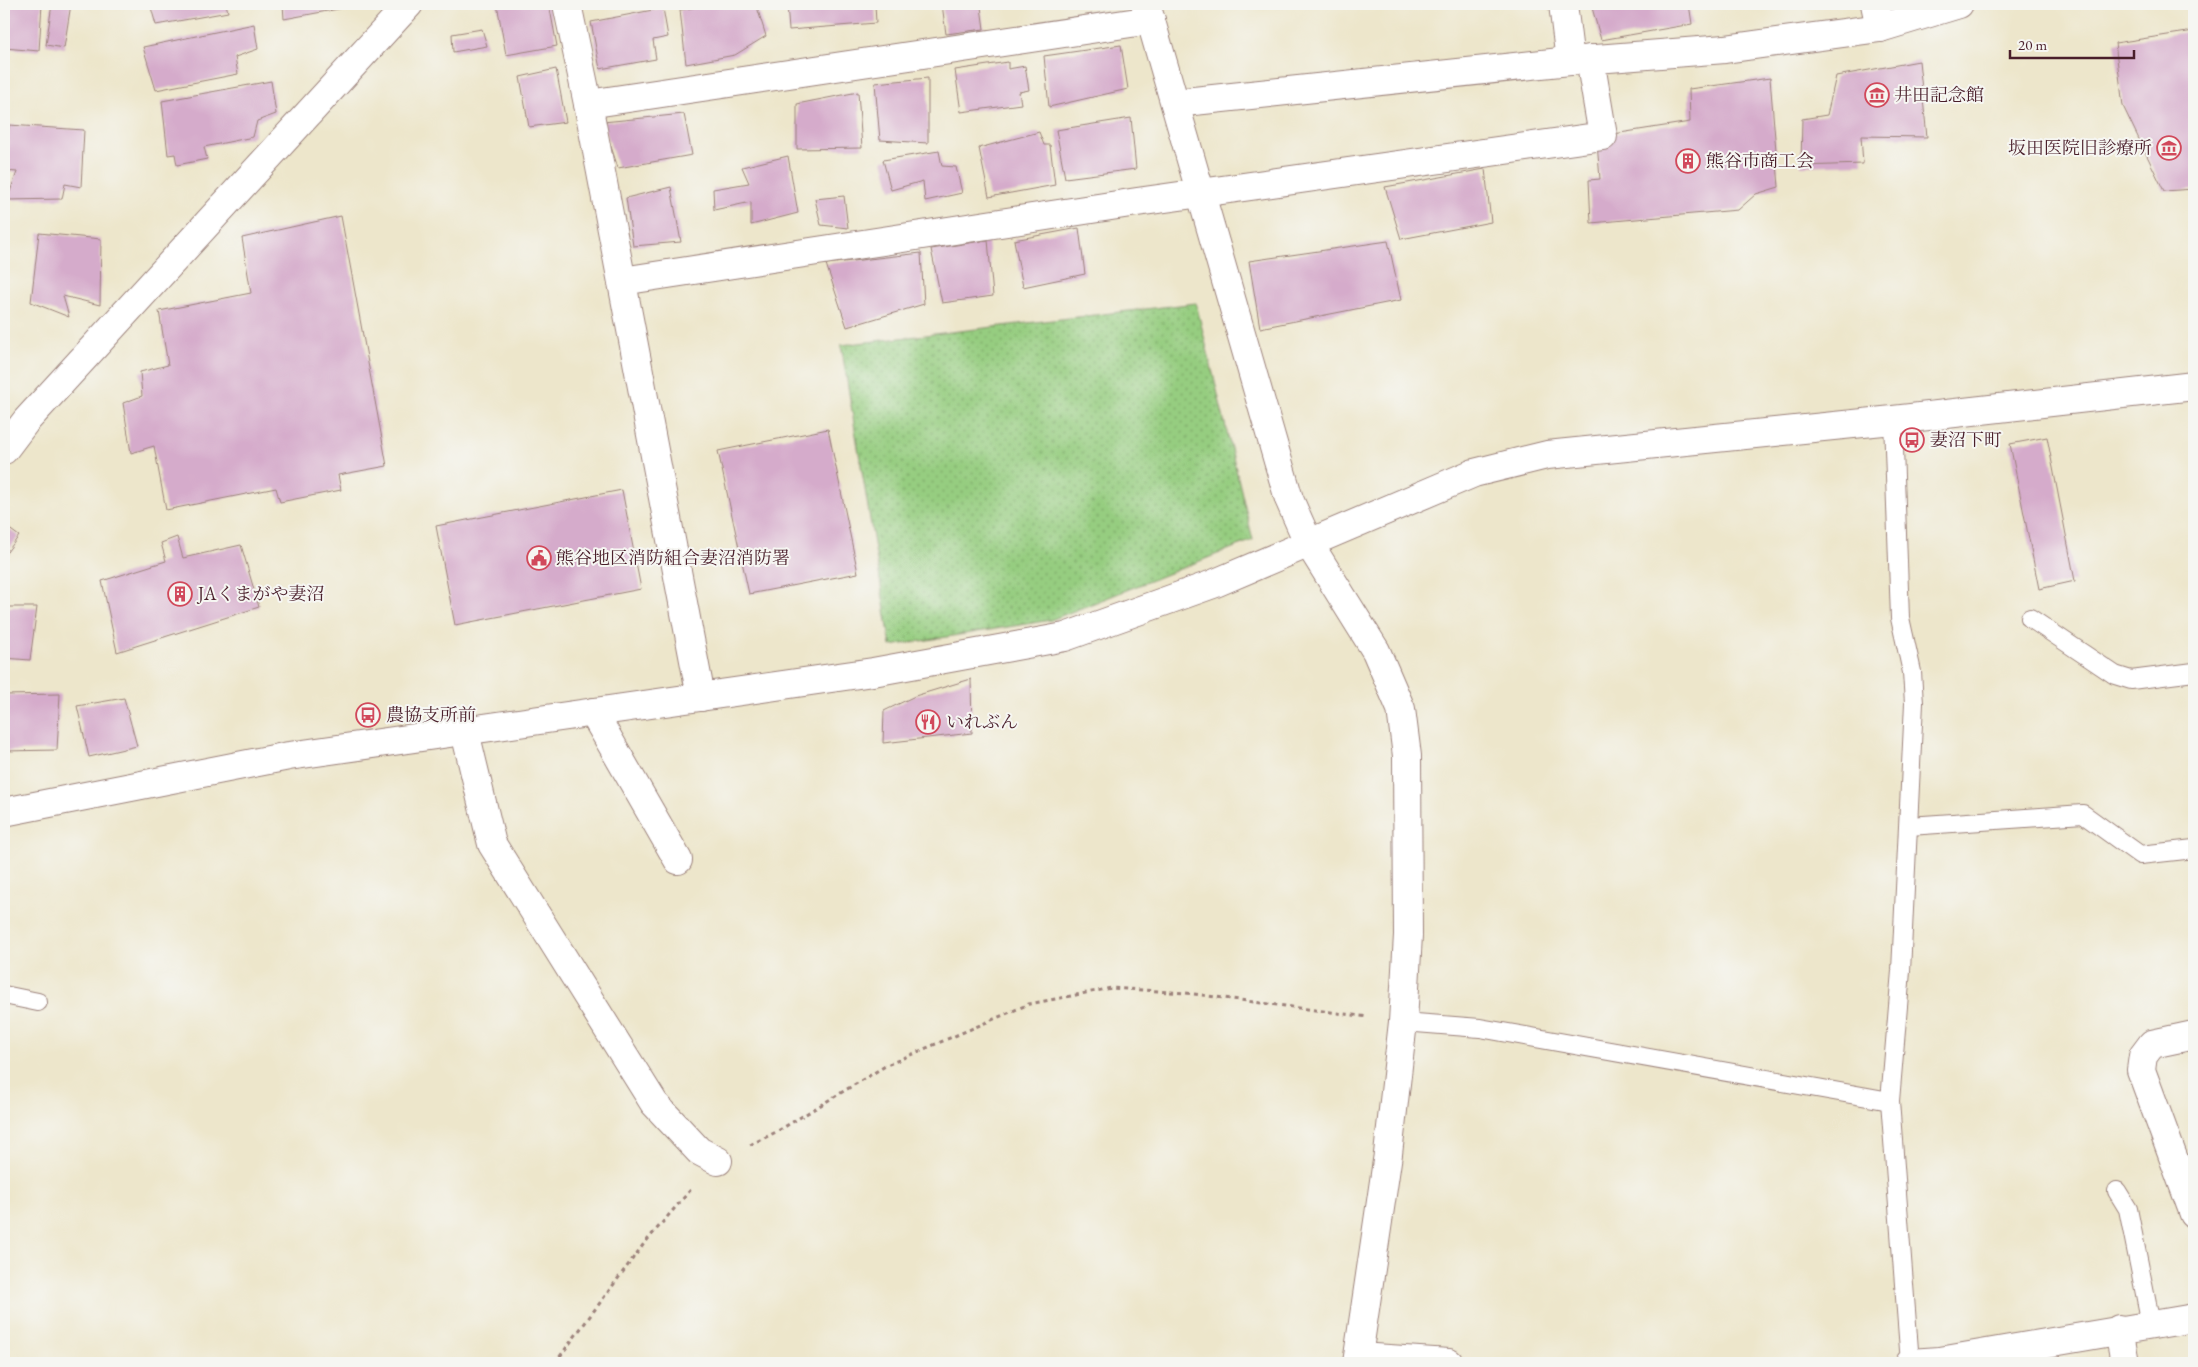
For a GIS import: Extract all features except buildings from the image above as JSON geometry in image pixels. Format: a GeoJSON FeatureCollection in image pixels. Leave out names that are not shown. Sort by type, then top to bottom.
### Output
{"type":"FeatureCollection","features":[{"type":"Feature","properties":{"kind":"street"},"geometry":{"type":"LineString","coordinates":[[4,450],[26,421],[409,4]]}},
{"type":"Feature","properties":{"kind":"street"},"geometry":{"type":"LineString","coordinates":[[567,4],[588,104],[701,697]]}},
{"type":"Feature","properties":{"kind":"street"},"geometry":{"type":"LineString","coordinates":[[622,281],[1200,192],[1602,136],[1563,4]]}},
{"type":"Feature","properties":{"kind":"street"},"geometry":{"type":"LineString","coordinates":[[1175,102],[1580,60],[1725,49],[1877,16],[1959,4]]}},
{"type":"Feature","properties":{"kind":"street"},"geometry":{"type":"LineString","coordinates":[[588,104],[1148,12],[1289,499],[1308,542],[1376,651],[1401,709],[1407,776],[1408,935],[1403,1022],[1388,1154],[1358,1360],[1449,1363]]}},
{"type":"Feature","properties":{"kind":"street"},"geometry":{"type":"LineString","coordinates":[[4,812],[289,756],[873,672],[1065,637],[1213,584],[1474,472],[1547,455],[1893,420],[2194,386]]}},
{"type":"Feature","properties":{"kind":"street"},"geometry":{"type":"LineString","coordinates":[[594,712],[678,860]]}},
{"type":"Feature","properties":{"kind":"street"},"geometry":{"type":"LineString","coordinates":[[465,732],[492,844],[654,1103],[699,1151],[718,1161]]}},
{"type":"Feature","properties":{"kind":"street"},"geometry":{"type":"LineString","coordinates":[[2194,1035],[2152,1044],[2143,1056],[2141,1070],[2194,1214]]}},
{"type":"Feature","properties":{"kind":"street"},"geometry":{"type":"LineString","coordinates":[[1910,1363],[1940,1361],[2119,1329],[2194,1318]]}},
{"type":"Feature","properties":{"kind":"street"},"geometry":{"type":"LineString","coordinates":[[2119,1329],[2125,1363]]}},
{"type":"Feature","properties":{"kind":"lane"},"geometry":{"type":"LineString","coordinates":[[1893,420],[1900,618],[1912,672],[1914,703],[1901,972],[1890,1101],[1910,1363]]}},
{"type":"Feature","properties":{"kind":"lane"},"geometry":{"type":"LineString","coordinates":[[2030,618],[2115,675],[2131,680],[2194,672]]}},
{"type":"Feature","properties":{"kind":"lane"},"geometry":{"type":"LineString","coordinates":[[1909,826],[2083,814],[2140,855],[2194,848]]}},
{"type":"Feature","properties":{"kind":"lane"},"geometry":{"type":"LineString","coordinates":[[4,994],[38,1002]]}},
{"type":"Feature","properties":{"kind":"lane"},"geometry":{"type":"LineString","coordinates":[[1403,1022],[1480,1028],[1890,1101]]}},
{"type":"Feature","properties":{"kind":"lane"},"geometry":{"type":"LineString","coordinates":[[2117,1191],[2128,1209],[2151,1324]]}},
{"type":"Feature","properties":{"kind":"path"},"geometry":{"type":"LineString","coordinates":[[555,1363],[643,1245],[671,1211],[718,1161],[776,1132],[887,1065],[1030,1004],[1112,988],[1186,992],[1403,1022]]}},
{"type":"Feature","properties":{"kind":"green space"},"geometry":{"type":"Polygon","coordinates":[[[1196,303],[1253,540],[1051,620],[891,646],[841,345],[1196,303]]]}},
{"type":"Feature","properties":{"kind":"place","name":"井田記念館"},"geometry":{"type":"Point","coordinates":[1877,95]}},
{"type":"Feature","properties":{"kind":"place","name":"坂田医院旧診療所"},"geometry":{"type":"Point","coordinates":[2169,148]}},
{"type":"Feature","properties":{"kind":"place","name":"熊谷市商工会"},"geometry":{"type":"Point","coordinates":[1688,161]}},
{"type":"Feature","properties":{"kind":"place","name":"妻沼下町"},"geometry":{"type":"Point","coordinates":[1912,440]}},
{"type":"Feature","properties":{"kind":"place","name":"熊谷地区消防組合妻沼消防署"},"geometry":{"type":"Point","coordinates":[539,558]}},
{"type":"Feature","properties":{"kind":"place","name":"JAくまがや妻沼"},"geometry":{"type":"Point","coordinates":[180,594]}},
{"type":"Feature","properties":{"kind":"place","name":"農協支所前"},"geometry":{"type":"Point","coordinates":[368,715]}},
{"type":"Feature","properties":{"kind":"place","name":"いれぶん"},"geometry":{"type":"Point","coordinates":[928,722]}}]}
